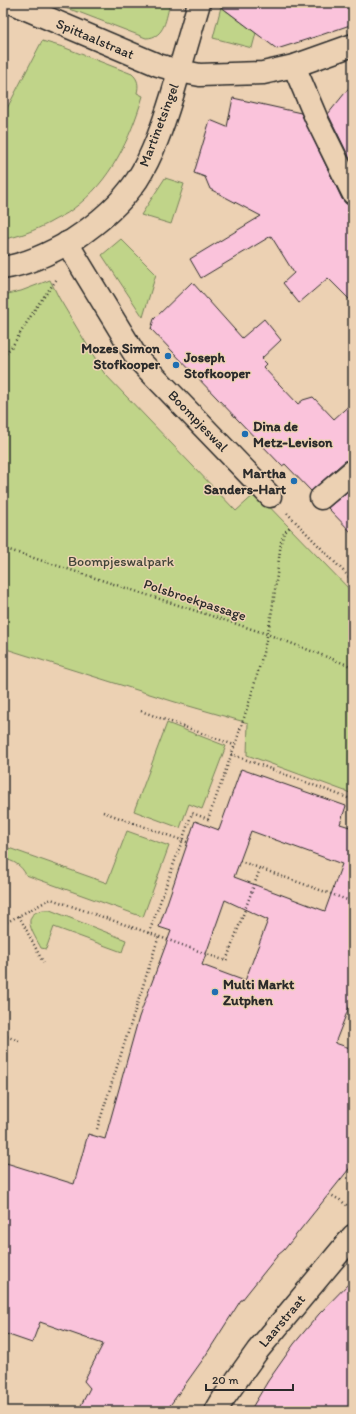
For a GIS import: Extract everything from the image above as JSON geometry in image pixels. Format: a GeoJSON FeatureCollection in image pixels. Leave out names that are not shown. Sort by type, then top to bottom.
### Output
{"type":"FeatureCollection","features":[{"type":"Feature","properties":{"kind":"street","name":"Spittaalstraat"},"geometry":{"type":"LineString","coordinates":[[12,3],[44,18],[158,65],[200,75],[262,73],[294,66],[353,44]]}},
{"type":"Feature","properties":{"kind":"street","name":"Martinetsingel"},"geometry":{"type":"LineString","coordinates":[[3,268],[31,261],[45,255],[88,230],[121,201],[137,180],[150,155],[165,116],[199,3]]}},
{"type":"Feature","properties":{"kind":"street"},"geometry":{"type":"LineString","coordinates":[[294,66],[317,120],[353,193]]}},
{"type":"Feature","properties":{"kind":"street","name":"Boompjeswal"},"geometry":{"type":"LineString","coordinates":[[67,243],[137,358],[270,496]]}},
{"type":"Feature","properties":{"kind":"street"},"geometry":{"type":"LineString","coordinates":[[321,498],[353,471]]}},
{"type":"Feature","properties":{"kind":"street","name":"Laarstraat"},"geometry":{"type":"LineString","coordinates":[[216,1411],[258,1350],[353,1236]]}},
{"type":"Feature","properties":{"kind":"path"},"geometry":{"type":"LineString","coordinates":[[3,356],[14,345],[37,306],[61,273]]}},
{"type":"Feature","properties":{"kind":"path"},"geometry":{"type":"LineString","coordinates":[[270,496],[353,581]]}},
{"type":"Feature","properties":{"kind":"path"},"geometry":{"type":"LineString","coordinates":[[149,933],[192,813],[208,818],[246,712],[267,634],[281,542],[284,533],[290,527]]}},
{"type":"Feature","properties":{"kind":"path","name":"Polsbroekpassage"},"geometry":{"type":"LineString","coordinates":[[3,548],[267,634],[353,667]]}},
{"type":"Feature","properties":{"kind":"path"},"geometry":{"type":"LineString","coordinates":[[141,711],[234,745]]}},
{"type":"Feature","properties":{"kind":"path"},"geometry":{"type":"LineString","coordinates":[[231,754],[353,800]]}},
{"type":"Feature","properties":{"kind":"path"},"geometry":{"type":"LineString","coordinates":[[103,812],[187,842]]}},
{"type":"Feature","properties":{"kind":"path"},"geometry":{"type":"LineString","coordinates":[[240,861],[353,902]]}},
{"type":"Feature","properties":{"kind":"path"},"geometry":{"type":"LineString","coordinates":[[3,924],[51,899],[226,961],[260,869]]}},
{"type":"Feature","properties":{"kind":"path"},"geometry":{"type":"LineString","coordinates":[[19,916],[44,964]]}},
{"type":"Feature","properties":{"kind":"path"},"geometry":{"type":"LineString","coordinates":[[97,1129],[159,936]]}},
{"type":"Feature","properties":{"kind":"path"},"geometry":{"type":"LineString","coordinates":[[3,1035],[20,1041]]}},
{"type":"Feature","properties":{"kind":"path"},"geometry":{"type":"LineString","coordinates":[[329,1194],[353,1210]]}},
{"type":"Feature","properties":{"kind":"green space"},"geometry":{"type":"Polygon","coordinates":[[[60,3],[170,3],[166,21],[161,31],[157,35],[146,38],[59,6],[60,3]]]}},
{"type":"Feature","properties":{"kind":"green space"},"geometry":{"type":"Polygon","coordinates":[[[221,7],[256,33],[252,48],[213,38],[221,7]]]}},
{"type":"Feature","properties":{"kind":"green space"},"geometry":{"type":"Polygon","coordinates":[[[42,41],[63,47],[132,74],[138,82],[137,93],[143,96],[125,143],[117,158],[98,186],[86,198],[64,215],[27,233],[3,239],[3,116],[42,41]]]}},
{"type":"Feature","properties":{"kind":"green space"},"geometry":{"type":"Polygon","coordinates":[[[165,178],[184,184],[171,224],[141,215],[165,178]]]}},
{"type":"Feature","properties":{"kind":"green space"},"geometry":{"type":"Polygon","coordinates":[[[121,239],[156,274],[143,317],[102,255],[121,239]]]}},
{"type":"Feature","properties":{"kind":"green space","name":"Boompjeswalpark"},"geometry":{"type":"Polygon","coordinates":[[[50,280],[59,298],[104,373],[236,511],[256,493],[353,593],[353,794],[247,755],[248,723],[175,702],[3,648],[3,295],[21,291],[50,280]]]}},
{"type":"Feature","properties":{"kind":"green space"},"geometry":{"type":"Polygon","coordinates":[[[167,723],[226,746],[202,809],[189,804],[180,828],[134,811],[167,723]]]}},
{"type":"Feature","properties":{"kind":"green space"},"geometry":{"type":"Polygon","coordinates":[[[127,831],[169,846],[143,917],[26,875],[17,864],[3,859],[3,846],[107,883],[127,831]]]}},
{"type":"Feature","properties":{"kind":"green space"},"geometry":{"type":"Polygon","coordinates":[[[50,910],[126,940],[122,952],[54,927],[46,949],[41,948],[32,931],[30,921],[36,912],[50,910]]]}},
{"type":"Feature","properties":{"kind":"building"},"geometry":{"type":"Polygon","coordinates":[[[216,3],[353,3],[353,24],[277,49],[216,3]]]}},
{"type":"Feature","properties":{"kind":"building"},"geometry":{"type":"Polygon","coordinates":[[[353,83],[353,165],[328,114],[353,83]]]}},
{"type":"Feature","properties":{"kind":"building"},"geometry":{"type":"Polygon","coordinates":[[[233,98],[301,113],[342,199],[346,204],[353,205],[353,303],[328,278],[299,303],[283,283],[294,273],[271,236],[201,278],[190,259],[261,216],[210,189],[205,177],[194,173],[210,120],[227,127],[233,98]]]}},
{"type":"Feature","properties":{"kind":"building"},"geometry":{"type":"Polygon","coordinates":[[[192,282],[242,338],[264,319],[281,340],[261,359],[266,364],[263,367],[298,404],[303,400],[313,397],[334,419],[353,402],[353,459],[345,461],[311,491],[285,464],[282,466],[151,329],[154,319],[192,282]]]}},
{"type":"Feature","properties":{"kind":"building"},"geometry":{"type":"Polygon","coordinates":[[[353,487],[353,534],[328,508],[353,487]]]}},
{"type":"Feature","properties":{"kind":"building"},"geometry":{"type":"Polygon","coordinates":[[[241,769],[346,806],[340,824],[353,828],[353,997],[335,1043],[353,1049],[353,1164],[284,1250],[278,1255],[241,1300],[204,1358],[166,1411],[78,1411],[90,1388],[84,1381],[103,1344],[40,1322],[32,1343],[3,1333],[3,1162],[74,1184],[88,1134],[105,1139],[139,1017],[171,931],[159,927],[195,821],[219,830],[241,769]],[[251,831],[234,877],[325,911],[342,864],[251,831]],[[225,900],[202,965],[245,981],[268,920],[225,900]]]}},
{"type":"Feature","properties":{"kind":"building"},"geometry":{"type":"Polygon","coordinates":[[[353,1279],[353,1411],[250,1411],[268,1381],[294,1344],[319,1314],[353,1279]]]}},
{"type":"Feature","properties":{"kind":"place","name":"Mozes Simon Stofkooper"},"geometry":{"type":"Point","coordinates":[168,356]}},
{"type":"Feature","properties":{"kind":"place","name":"Joseph Stofkooper"},"geometry":{"type":"Point","coordinates":[176,365]}},
{"type":"Feature","properties":{"kind":"place","name":"Dina de Metz-Levison"},"geometry":{"type":"Point","coordinates":[245,434]}},
{"type":"Feature","properties":{"kind":"place","name":"Martha Sanders-Hart"},"geometry":{"type":"Point","coordinates":[294,481]}},
{"type":"Feature","properties":{"kind":"place","name":"Multi Markt Zutphen"},"geometry":{"type":"Point","coordinates":[215,992]}}]}
